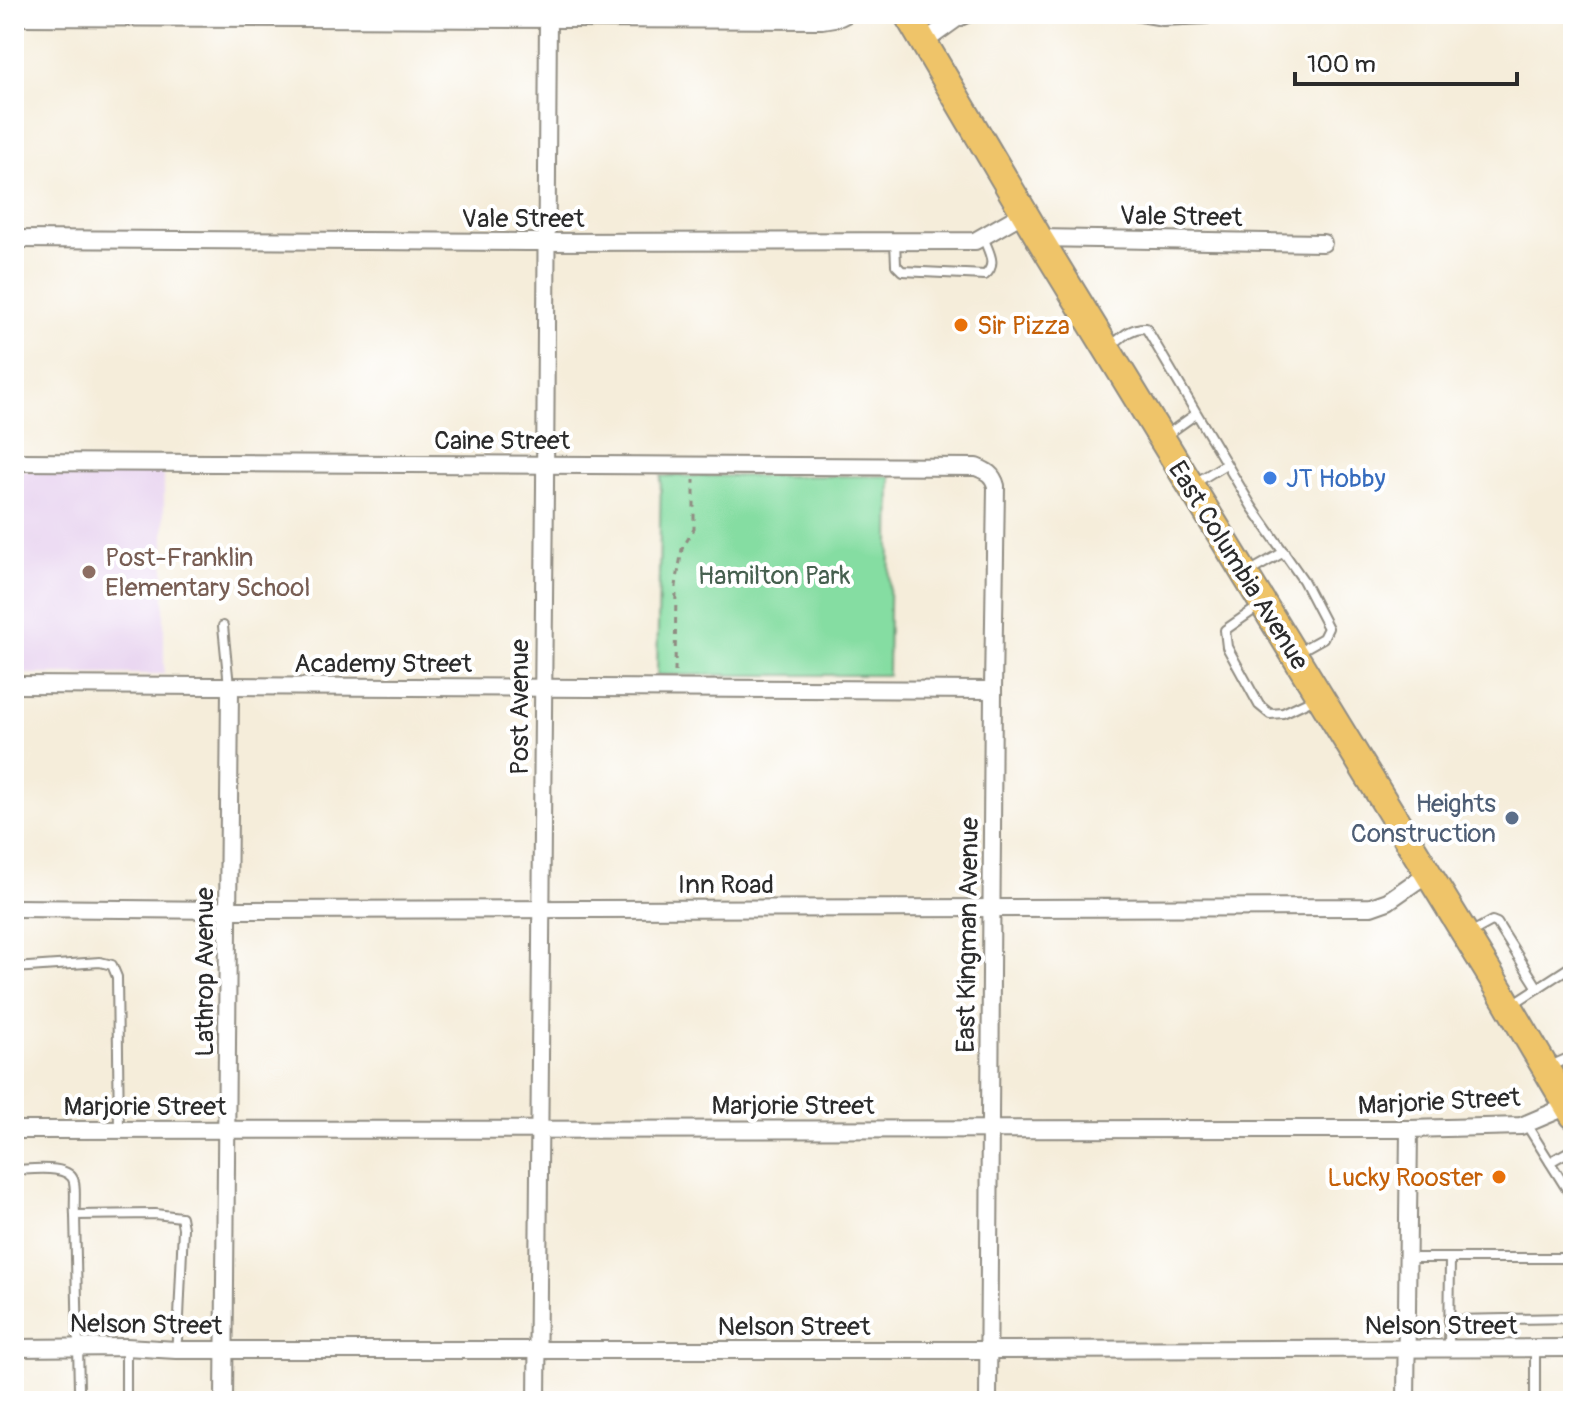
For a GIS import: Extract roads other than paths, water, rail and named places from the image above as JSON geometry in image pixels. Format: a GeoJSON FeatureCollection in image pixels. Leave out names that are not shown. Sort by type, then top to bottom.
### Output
{"type":"FeatureCollection","features":[{"type":"Feature","properties":{"kind":"main road","name":"East Columbia Avenue"},"geometry":{"type":"LineString","coordinates":[[907,14],[1039,238],[1570,1110]]}},
{"type":"Feature","properties":{"kind":"street"},"geometry":{"type":"LineString","coordinates":[[14,17],[840,17],[846,14]]}},
{"type":"Feature","properties":{"kind":"street"},"geometry":{"type":"LineString","coordinates":[[924,42],[967,14]]}},
{"type":"Feature","properties":{"kind":"street","name":"Post Avenue"},"geometry":{"type":"LineString","coordinates":[[537,1401],[548,16]]}},
{"type":"Feature","properties":{"kind":"street","name":"Vale Street"},"geometry":{"type":"LineString","coordinates":[[14,239],[975,241],[1024,213]]}},
{"type":"Feature","properties":{"kind":"street","name":"Vale Street"},"geometry":{"type":"LineString","coordinates":[[1039,238],[1323,243]]}},
{"type":"Feature","properties":{"kind":"street","name":"Caine Street"},"geometry":{"type":"LineString","coordinates":[[14,462],[976,467],[989,473]]}},
{"type":"Feature","properties":{"kind":"street","name":"East Kingman Avenue"},"geometry":{"type":"LineString","coordinates":[[988,1401],[996,486],[989,473]]}},
{"type":"Feature","properties":{"kind":"street","name":"Academy Street"},"geometry":{"type":"LineString","coordinates":[[14,685],[993,690]]}},
{"type":"Feature","properties":{"kind":"street","name":"Lathrop Avenue"},"geometry":{"type":"LineString","coordinates":[[224,1401],[230,687]]}},
{"type":"Feature","properties":{"kind":"street","name":"Inn Road"},"geometry":{"type":"LineString","coordinates":[[14,908],[1371,907],[1388,901],[1428,873]]}},
{"type":"Feature","properties":{"kind":"street","name":"Marjorie Street"},"geometry":{"type":"LineString","coordinates":[[14,1130],[1409,1129],[1521,1126],[1570,1110]]}},
{"type":"Feature","properties":{"kind":"street"},"geometry":{"type":"LineString","coordinates":[[1406,1401],[1409,1129]]}},
{"type":"Feature","properties":{"kind":"street","name":"Nelson Street"},"geometry":{"type":"LineString","coordinates":[[14,1348],[1573,1348]]}},
{"type":"Feature","properties":{"kind":"lane"},"geometry":{"type":"LineString","coordinates":[[1123,14],[1163,21],[1207,19]]}},
{"type":"Feature","properties":{"kind":"lane"},"geometry":{"type":"LineString","coordinates":[[895,241],[896,265],[902,271],[985,275],[993,263],[983,237]]}},
{"type":"Feature","properties":{"kind":"lane"},"geometry":{"type":"LineString","coordinates":[[1107,350],[1130,331],[1138,327],[1146,328],[1252,507],[1303,580],[1328,628],[1323,638],[1294,654]]}},
{"type":"Feature","properties":{"kind":"lane"},"geometry":{"type":"LineString","coordinates":[[1161,438],[1196,414]]}},
{"type":"Feature","properties":{"kind":"lane"},"geometry":{"type":"LineString","coordinates":[[1190,486],[1226,464]]}},
{"type":"Feature","properties":{"kind":"lane"},"geometry":{"type":"LineString","coordinates":[[1245,575],[1284,552]]}},
{"type":"Feature","properties":{"kind":"lane"},"geometry":{"type":"LineString","coordinates":[[1263,604],[1225,630],[1227,647],[1259,705],[1270,714],[1283,713],[1319,696]]}},
{"type":"Feature","properties":{"kind":"lane"},"geometry":{"type":"LineString","coordinates":[[223,626],[230,687]]}},
{"type":"Feature","properties":{"kind":"lane"},"geometry":{"type":"LineString","coordinates":[[1466,935],[1492,921],[1497,923],[1538,988]]}},
{"type":"Feature","properties":{"kind":"lane"},"geometry":{"type":"LineString","coordinates":[[14,968],[100,962],[112,965],[117,977],[119,1129]]}},
{"type":"Feature","properties":{"kind":"lane"},"geometry":{"type":"LineString","coordinates":[[1509,1007],[1573,965]]}},
{"type":"Feature","properties":{"kind":"lane"},"geometry":{"type":"LineString","coordinates":[[1546,1068],[1573,1056]]}},
{"type":"Feature","properties":{"kind":"lane"},"geometry":{"type":"LineString","coordinates":[[1526,1124],[1573,1199]]}},
{"type":"Feature","properties":{"kind":"lane"},"geometry":{"type":"LineString","coordinates":[[1550,1162],[1573,1149]]}},
{"type":"Feature","properties":{"kind":"lane"},"geometry":{"type":"LineString","coordinates":[[14,1170],[56,1169],[68,1172],[74,1179],[79,1389]]}},
{"type":"Feature","properties":{"kind":"lane"},"geometry":{"type":"LineString","coordinates":[[75,1215],[155,1214],[181,1217],[183,1228],[176,1350]]}},
{"type":"Feature","properties":{"kind":"lane"},"geometry":{"type":"LineString","coordinates":[[1407,1258],[1573,1258]]}},
{"type":"Feature","properties":{"kind":"lane"},"geometry":{"type":"LineString","coordinates":[[1449,1348],[1450,1258]]}},
{"type":"Feature","properties":{"kind":"lane"},"geometry":{"type":"LineString","coordinates":[[1449,1320],[1573,1318]]}},
{"type":"Feature","properties":{"kind":"lane"},"geometry":{"type":"LineString","coordinates":[[126,1347],[126,1401]]}},
{"type":"Feature","properties":{"kind":"lane"},"geometry":{"type":"LineString","coordinates":[[1535,1348],[1535,1401]]}},
{"type":"Feature","properties":{"kind":"place","name":"Sir Pizza"},"geometry":{"type":"Point","coordinates":[961,325]}},
{"type":"Feature","properties":{"kind":"place","name":"JT Hobby"},"geometry":{"type":"Point","coordinates":[1270,478]}},
{"type":"Feature","properties":{"kind":"place","name":"Post-Franklin Elementary School"},"geometry":{"type":"Point","coordinates":[89,572]}},
{"type":"Feature","properties":{"kind":"place","name":"Heights Construction"},"geometry":{"type":"Point","coordinates":[1512,818]}},
{"type":"Feature","properties":{"kind":"place","name":"Lucky Rooster"},"geometry":{"type":"Point","coordinates":[1499,1177]}},
{"type":"Feature","properties":{"kind":"park label","name":"Hamilton Park"},"geometry":{"type":"Point","coordinates":[774,575]}}]}
